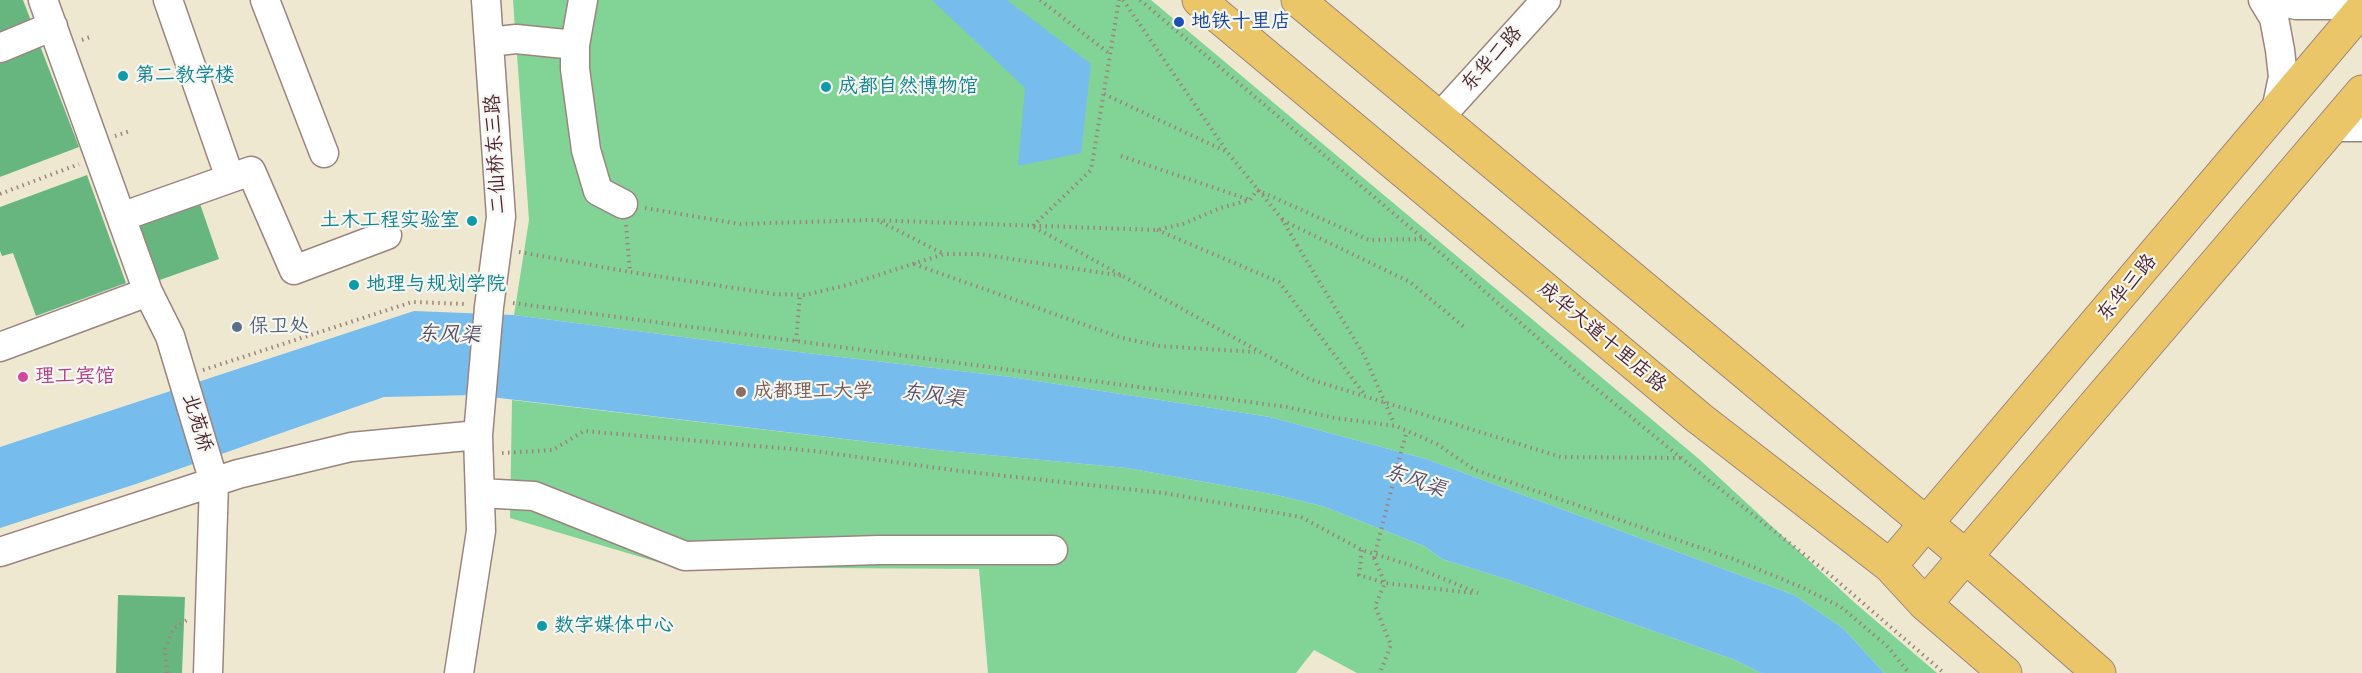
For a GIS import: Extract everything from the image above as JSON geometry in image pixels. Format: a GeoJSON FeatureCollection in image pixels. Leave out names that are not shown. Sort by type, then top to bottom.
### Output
{"type":"FeatureCollection","features":[{"type":"Feature","properties":{"kind":"main road","name":"成华大道十里店路"},"geometry":{"type":"LineString","coordinates":[[1199,0],[1699,418],[1890,566],[1925,604],[2005,673]]}},
{"type":"Feature","properties":{"kind":"main road"},"geometry":{"type":"LineString","coordinates":[[1298,0],[1964,555],[2099,673]]}},
{"type":"Feature","properties":{"kind":"main road","name":"东华三路"},"geometry":{"type":"LineString","coordinates":[[1890,566],[1927,525],[2362,7]]}},
{"type":"Feature","properties":{"kind":"main road"},"geometry":{"type":"LineString","coordinates":[[1925,604],[1964,555],[2348,127],[2362,92]]}},
{"type":"Feature","properties":{"kind":"street"},"geometry":{"type":"LineString","coordinates":[[168,0],[230,178]]}},
{"type":"Feature","properties":{"kind":"street"},"geometry":{"type":"LineString","coordinates":[[265,0],[324,153]]}},
{"type":"Feature","properties":{"kind":"street","name":"二仙桥东三路"},"geometry":{"type":"LineString","coordinates":[[459,673],[481,531],[479,432],[483,304],[497,249],[501,217],[486,0]]}},
{"type":"Feature","properties":{"kind":"street"},"geometry":{"type":"LineString","coordinates":[[583,0],[575,45],[575,69],[586,150],[598,191],[624,204]]}},
{"type":"Feature","properties":{"kind":"street","name":"东华二路"},"geometry":{"type":"LineString","coordinates":[[1438,119],[1546,0]]}},
{"type":"Feature","properties":{"kind":"street"},"geometry":{"type":"LineString","coordinates":[[2263,0],[2274,18],[2281,59],[2283,77],[2276,110]]}},
{"type":"Feature","properties":{"kind":"street"},"geometry":{"type":"LineString","coordinates":[[2274,0],[2296,5],[2362,7]]}},
{"type":"Feature","properties":{"kind":"street"},"geometry":{"type":"LineString","coordinates":[[0,48],[48,13]]}},
{"type":"Feature","properties":{"kind":"street","name":"北苑桥"},"geometry":{"type":"LineString","coordinates":[[48,13],[148,292],[170,336],[193,374],[212,475],[208,673]]}},
{"type":"Feature","properties":{"kind":"street"},"geometry":{"type":"LineString","coordinates":[[489,42],[516,39],[575,45]]}},
{"type":"Feature","properties":{"kind":"street"},"geometry":{"type":"LineString","coordinates":[[121,217],[251,171],[294,270],[387,235]]}},
{"type":"Feature","properties":{"kind":"street"},"geometry":{"type":"LineString","coordinates":[[0,347],[148,292]]}},
{"type":"Feature","properties":{"kind":"street"},"geometry":{"type":"LineString","coordinates":[[0,552],[212,475],[351,447],[479,432]]}},
{"type":"Feature","properties":{"kind":"street"},"geometry":{"type":"LineString","coordinates":[[480,493],[534,496],[685,556],[879,550],[1053,550]]}},
{"type":"Feature","properties":{"kind":"path"},"geometry":{"type":"LineString","coordinates":[[1040,0],[1110,54]]}},
{"type":"Feature","properties":{"kind":"path"},"geometry":{"type":"LineString","coordinates":[[1032,226],[1091,170],[1121,0]]}},
{"type":"Feature","properties":{"kind":"path"},"geometry":{"type":"LineString","coordinates":[[1121,0],[1228,153],[1282,219],[1364,355],[1396,426]]}},
{"type":"Feature","properties":{"kind":"path"},"geometry":{"type":"LineString","coordinates":[[1140,0],[1423,239],[1582,377],[1828,573],[1944,673]]}},
{"type":"Feature","properties":{"kind":"path"},"geometry":{"type":"LineString","coordinates":[[1104,94],[1228,153]]}},
{"type":"Feature","properties":{"kind":"path"},"geometry":{"type":"LineString","coordinates":[[0,194],[99,156]]}},
{"type":"Feature","properties":{"kind":"path"},"geometry":{"type":"LineString","coordinates":[[1121,156],[1250,200]]}},
{"type":"Feature","properties":{"kind":"path"},"geometry":{"type":"LineString","coordinates":[[1257,190],[1369,240],[1423,239]]}},
{"type":"Feature","properties":{"kind":"path"},"geometry":{"type":"LineString","coordinates":[[630,272],[624,204],[740,224],[878,220],[1157,230],[1183,224],[1220,208],[1250,200],[1257,190]]}},
{"type":"Feature","properties":{"kind":"path"},"geometry":{"type":"LineString","coordinates":[[1282,219],[1410,282],[1464,327]]}},
{"type":"Feature","properties":{"kind":"path"},"geometry":{"type":"LineString","coordinates":[[878,220],[944,254]]}},
{"type":"Feature","properties":{"kind":"path"},"geometry":{"type":"LineString","coordinates":[[1032,226],[1309,379],[1561,457],[1681,458]]}},
{"type":"Feature","properties":{"kind":"path"},"geometry":{"type":"LineString","coordinates":[[1157,230],[1279,282],[1366,397]]}},
{"type":"Feature","properties":{"kind":"path"},"geometry":{"type":"LineString","coordinates":[[497,249],[774,294],[800,294],[847,285],[944,254],[979,254],[1123,276]]}},
{"type":"Feature","properties":{"kind":"path"},"geometry":{"type":"LineString","coordinates":[[914,264],[1044,312],[1142,344],[1259,352]]}},
{"type":"Feature","properties":{"kind":"path"},"geometry":{"type":"LineString","coordinates":[[796,341],[800,294]]}},
{"type":"Feature","properties":{"kind":"path"},"geometry":{"type":"LineString","coordinates":[[193,374],[412,302],[483,304],[796,341],[1287,406],[1335,418],[1396,426],[1437,444],[1475,470],[1736,560],[1801,587],[1841,607],[1887,646],[1909,673]]}},
{"type":"Feature","properties":{"kind":"path"},"geometry":{"type":"LineString","coordinates":[[479,432],[553,450],[584,431],[814,451],[960,471],[1164,493],[1301,517],[1362,550],[1410,565],[1478,593],[1386,583],[1359,575],[1362,550]]}},
{"type":"Feature","properties":{"kind":"path"},"geometry":{"type":"LineString","coordinates":[[1386,583],[1374,558],[1407,431]]}},
{"type":"Feature","properties":{"kind":"path"},"geometry":{"type":"LineString","coordinates":[[1380,673],[1391,645],[1375,606],[1386,583]]}},
{"type":"Feature","properties":{"kind":"path"},"geometry":{"type":"LineString","coordinates":[[167,673],[165,649],[174,628],[210,605]]}},
{"type":"Feature","properties":{"kind":"green space"},"geometry":{"type":"Polygon","coordinates":[[[0,0],[23,0],[33,26],[0,39],[0,0]]]}},
{"type":"Feature","properties":{"kind":"green space","name":"成都自然博物馆"},"geometry":{"type":"Polygon","coordinates":[[[513,0],[1151,0],[1699,459],[1855,603],[1937,673],[1884,673],[1844,629],[1794,595],[1426,459],[1270,417],[1011,377],[514,315],[529,220],[513,0]]]}},
{"type":"Feature","properties":{"kind":"green space"},"geometry":{"type":"Polygon","coordinates":[[[39,43],[79,147],[0,177],[0,57],[39,43]]]}},
{"type":"Feature","properties":{"kind":"green space"},"geometry":{"type":"Polygon","coordinates":[[[87,175],[126,283],[36,316],[13,253],[2,256],[0,251],[0,207],[87,175]]]}},
{"type":"Feature","properties":{"kind":"green space"},"geometry":{"type":"Polygon","coordinates":[[[198,198],[219,259],[154,282],[133,221],[198,198]]]}},
{"type":"Feature","properties":{"kind":"green space"},"geometry":{"type":"Polygon","coordinates":[[[512,400],[946,451],[1127,468],[1277,495],[1322,506],[1424,546],[1442,559],[1512,581],[1735,660],[1761,673],[1357,673],[1314,650],[1296,673],[988,673],[979,569],[674,567],[510,518],[512,400]]]}},
{"type":"Feature","properties":{"kind":"green space"},"geometry":{"type":"Polygon","coordinates":[[[118,595],[185,597],[182,673],[116,673],[118,595]]]}},
{"type":"Feature","properties":{"kind":"water"},"geometry":{"type":"Polygon","coordinates":[[[932,0],[1007,0],[1091,64],[1081,153],[1018,166],[1025,88],[932,0]]]}},
{"type":"Feature","properties":{"kind":"water","name":"东风渠"},"geometry":{"type":"Polygon","coordinates":[[[414,311],[514,315],[1011,377],[1270,417],[1426,459],[1794,595],[1844,629],[1884,673],[1761,673],[1735,660],[1512,581],[1442,559],[1424,546],[1322,506],[1277,495],[1127,468],[946,451],[474,395],[384,397],[136,484],[0,528],[0,447],[414,311]]]}},
{"type":"Feature","properties":{"kind":"place","name":"地铁十里店"},"geometry":{"type":"Point","coordinates":[1179,22]}},
{"type":"Feature","properties":{"kind":"place","name":"第二教学楼"},"geometry":{"type":"Point","coordinates":[123,76]}},
{"type":"Feature","properties":{"kind":"place","name":"成都自然博物馆"},"geometry":{"type":"Point","coordinates":[826,87]}},
{"type":"Feature","properties":{"kind":"place","name":"土木工程实验室"},"geometry":{"type":"Point","coordinates":[472,221]}},
{"type":"Feature","properties":{"kind":"place","name":"地理与规划学院"},"geometry":{"type":"Point","coordinates":[354,285]}},
{"type":"Feature","properties":{"kind":"place","name":"保卫处"},"geometry":{"type":"Point","coordinates":[237,327]}},
{"type":"Feature","properties":{"kind":"place","name":"理工宾馆"},"geometry":{"type":"Point","coordinates":[23,377]}},
{"type":"Feature","properties":{"kind":"place","name":"成都理工大学"},"geometry":{"type":"Point","coordinates":[741,392]}},
{"type":"Feature","properties":{"kind":"place","name":"数字媒体中心"},"geometry":{"type":"Point","coordinates":[542,626]}}]}
